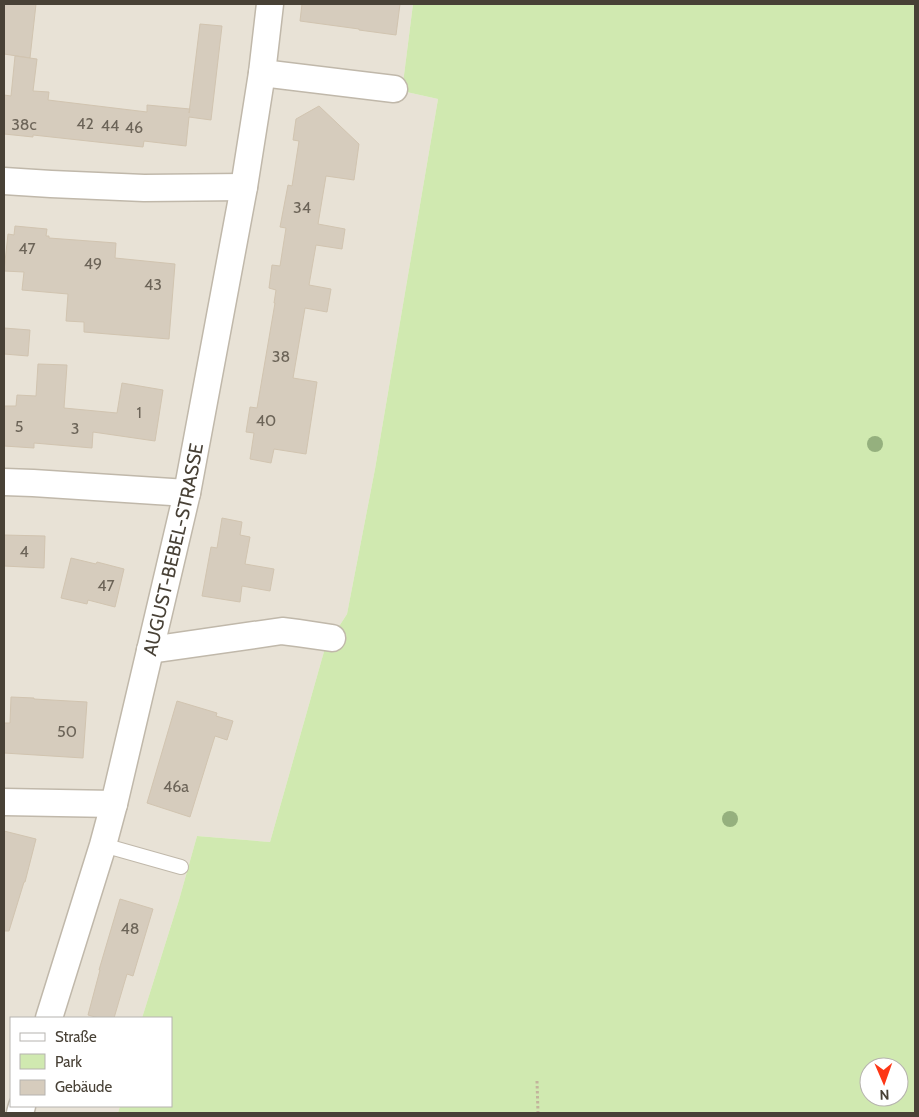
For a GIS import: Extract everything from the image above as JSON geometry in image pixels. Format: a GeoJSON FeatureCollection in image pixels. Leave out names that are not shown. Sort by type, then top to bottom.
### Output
{"type":"FeatureCollection","features":[{"type":"Feature","properties":{"kind":"street","name":"AUGUST-BEBEL-STRASSE"},"geometry":{"type":"LineString","coordinates":[[49,1017],[114,804],[187,493],[244,187],[262,73],[270,4]]}},
{"type":"Feature","properties":{"kind":"street"},"geometry":{"type":"LineString","coordinates":[[262,73],[394,89]]}},
{"type":"Feature","properties":{"kind":"street"},"geometry":{"type":"LineString","coordinates":[[4,180],[144,188],[244,187]]}},
{"type":"Feature","properties":{"kind":"street"},"geometry":{"type":"LineString","coordinates":[[4,482],[187,493]]}},
{"type":"Feature","properties":{"kind":"street"},"geometry":{"type":"LineString","coordinates":[[150,650],[282,632],[332,638]]}},
{"type":"Feature","properties":{"kind":"street"},"geometry":{"type":"LineString","coordinates":[[4,802],[114,804]]}},
{"type":"Feature","properties":{"kind":"lane"},"geometry":{"type":"LineString","coordinates":[[103,844],[181,867]]}},
{"type":"Feature","properties":{"kind":"path"},"geometry":{"type":"LineString","coordinates":[[537,1082],[538,1113]]}},
{"type":"Feature","properties":{"kind":"shaded area"},"geometry":{"type":"Polygon","coordinates":[[[4,4],[413,4],[402,91],[438,99],[375,469],[347,614],[325,648],[270,842],[197,836],[142,1017],[10,1017],[10,1107],[120,1107],[118,1113],[4,1113],[4,4]]]}},
{"type":"Feature","properties":{"kind":"green space"},"geometry":{"type":"Polygon","coordinates":[[[413,4],[915,4],[915,1113],[118,1113],[120,1107],[172,1107],[172,1017],[142,1017],[197,836],[270,842],[325,648],[347,614],[375,469],[438,99],[402,91],[413,4]]]}},
{"type":"Feature","properties":{"kind":"building"},"geometry":{"type":"Polygon","coordinates":[[[4,4],[36,4],[30,58],[4,54],[4,4]]]}},
{"type":"Feature","properties":{"kind":"building"},"geometry":{"type":"Polygon","coordinates":[[[302,4],[400,4],[396,35],[300,21],[302,4]]]}},
{"type":"Feature","properties":{"kind":"building"},"geometry":{"type":"Polygon","coordinates":[[[200,24],[222,26],[211,120],[189,117],[186,146],[144,141],[143,147],[33,135],[33,137],[4,134],[4,95],[11,96],[15,56],[37,59],[33,91],[49,92],[48,100],[147,112],[147,105],[190,109],[200,24]]]}},
{"type":"Feature","properties":{"kind":"building"},"geometry":{"type":"Polygon","coordinates":[[[319,106],[359,144],[354,180],[326,176],[318,224],[345,229],[342,249],[316,245],[309,285],[331,289],[327,312],[305,308],[293,378],[317,382],[306,454],[274,449],[271,463],[250,459],[254,433],[246,432],[250,407],[257,408],[275,303],[276,290],[269,288],[272,265],[280,266],[286,228],[280,227],[288,185],[292,186],[299,141],[293,140],[296,119],[319,106]]]}},
{"type":"Feature","properties":{"kind":"building"},"geometry":{"type":"Polygon","coordinates":[[[15,226],[47,229],[46,236],[49,236],[49,238],[116,243],[115,258],[175,264],[169,339],[84,332],[84,322],[66,321],[68,294],[22,290],[24,272],[4,271],[8,234],[14,235],[15,226]]]}},
{"type":"Feature","properties":{"kind":"building"},"geometry":{"type":"Polygon","coordinates":[[[4,328],[30,330],[28,356],[4,354],[4,328]]]}},
{"type":"Feature","properties":{"kind":"building"},"geometry":{"type":"Polygon","coordinates":[[[38,364],[67,365],[64,408],[117,413],[122,383],[163,390],[155,441],[93,432],[92,448],[34,443],[34,448],[4,446],[4,406],[16,406],[17,395],[36,396],[38,364]]]}},
{"type":"Feature","properties":{"kind":"building"},"geometry":{"type":"Polygon","coordinates":[[[222,518],[242,522],[240,535],[250,537],[245,564],[274,569],[270,591],[242,586],[240,602],[202,596],[211,547],[217,548],[222,518]]]}},
{"type":"Feature","properties":{"kind":"building"},"geometry":{"type":"Polygon","coordinates":[[[4,535],[45,536],[44,568],[4,566],[4,535]]]}},
{"type":"Feature","properties":{"kind":"building"},"geometry":{"type":"Polygon","coordinates":[[[71,558],[124,569],[115,607],[88,600],[87,604],[61,598],[71,558]]]}},
{"type":"Feature","properties":{"kind":"building"},"geometry":{"type":"Polygon","coordinates":[[[11,697],[87,702],[83,758],[4,753],[4,723],[10,723],[11,697]]]}},
{"type":"Feature","properties":{"kind":"building"},"geometry":{"type":"Polygon","coordinates":[[[177,701],[217,713],[216,716],[233,721],[227,740],[215,736],[190,817],[147,803],[177,701]]]}},
{"type":"Feature","properties":{"kind":"building"},"geometry":{"type":"Polygon","coordinates":[[[4,831],[36,839],[25,882],[9,931],[4,931],[4,831]]]}},
{"type":"Feature","properties":{"kind":"building"},"geometry":{"type":"Polygon","coordinates":[[[120,899],[153,909],[133,976],[127,974],[114,1017],[88,1015],[120,899]]]}}]}
